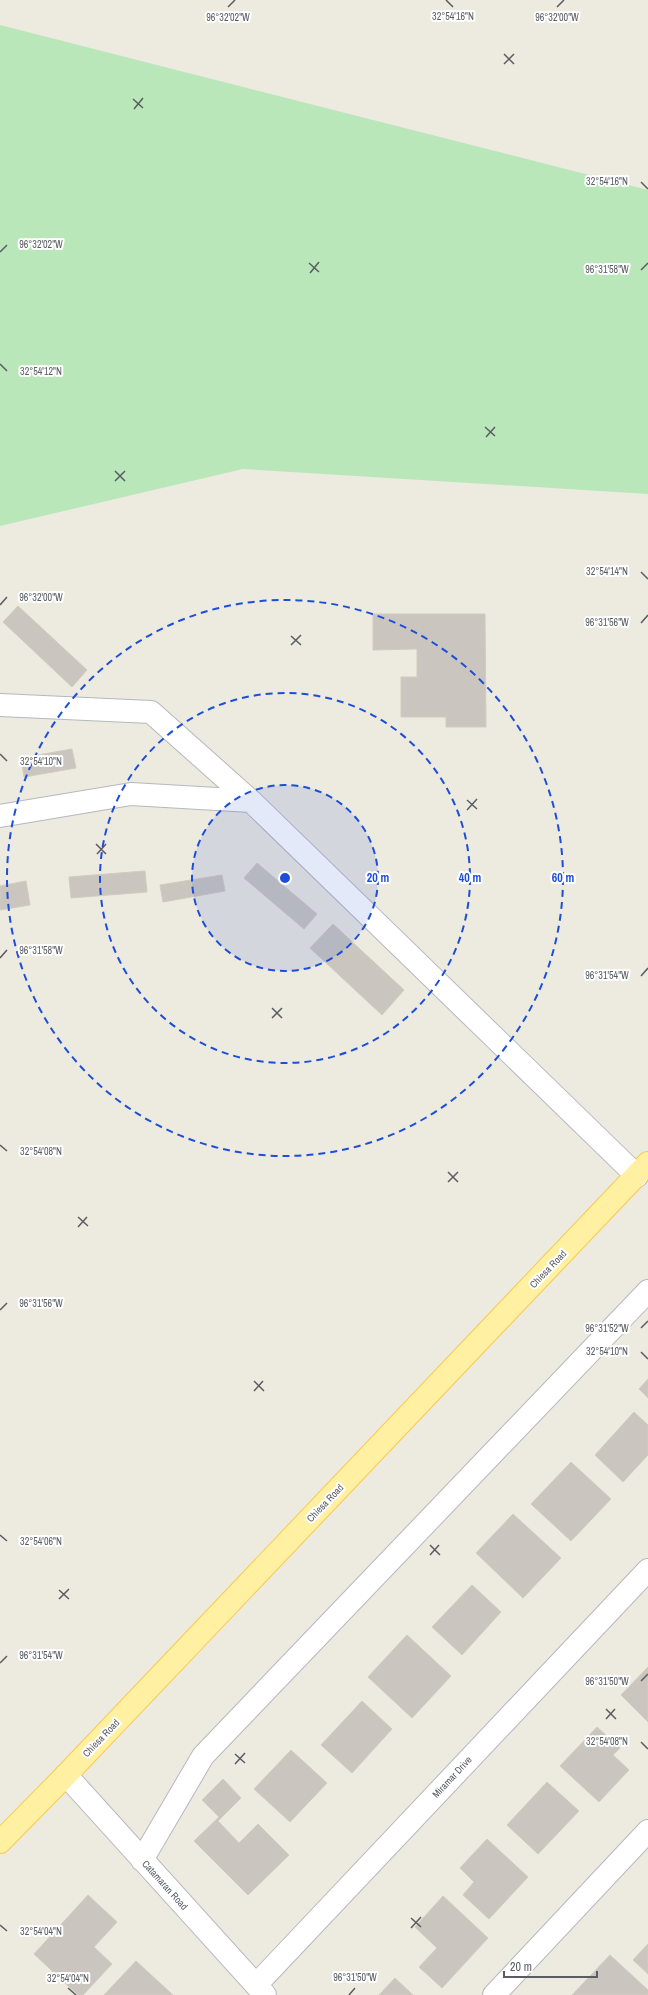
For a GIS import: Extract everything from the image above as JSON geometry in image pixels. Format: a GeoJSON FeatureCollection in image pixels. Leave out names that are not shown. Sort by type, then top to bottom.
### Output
{"type":"FeatureCollection","features":[{"type":"Feature","properties":{"kind":"main road","name":"Chiesa Road"},"geometry":{"type":"LineString","coordinates":[[0,1842],[66,1775],[642,1170]]}},
{"type":"Feature","properties":{"kind":"street"},"geometry":{"type":"LineString","coordinates":[[0,705],[151,712],[251,801],[642,1170]]}},
{"type":"Feature","properties":{"kind":"street"},"geometry":{"type":"LineString","coordinates":[[0,816],[131,794],[251,801]]}},
{"type":"Feature","properties":{"kind":"street"},"geometry":{"type":"LineString","coordinates":[[142,1860],[203,1756],[648,1291]]}},
{"type":"Feature","properties":{"kind":"street","name":"Miramar Drive"},"geometry":{"type":"LineString","coordinates":[[260,1990],[648,1570]]}},
{"type":"Feature","properties":{"kind":"street","name":"Catamaran Road"},"geometry":{"type":"LineString","coordinates":[[66,1775],[260,1990]]}},
{"type":"Feature","properties":{"kind":"street"},"geometry":{"type":"LineString","coordinates":[[494,1995],[648,1831]]}},
{"type":"Feature","properties":{"kind":"green space"},"geometry":{"type":"Polygon","coordinates":[[[0,25],[648,190],[648,494],[243,469],[0,526],[0,25]]]}},
{"type":"Feature","properties":{"kind":"building"},"geometry":{"type":"Polygon","coordinates":[[[18,606],[87,670],[72,687],[3,622],[18,606]]]}},
{"type":"Feature","properties":{"kind":"building"},"geometry":{"type":"Polygon","coordinates":[[[373,614],[485,614],[486,727],[446,727],[446,717],[401,717],[401,677],[417,677],[417,649],[373,650],[373,614]]]}},
{"type":"Feature","properties":{"kind":"building"},"geometry":{"type":"Polygon","coordinates":[[[72,749],[76,768],[24,777],[21,758],[72,749]]]}},
{"type":"Feature","properties":{"kind":"building"},"geometry":{"type":"Polygon","coordinates":[[[257,863],[317,914],[304,929],[244,878],[257,863]]]}},
{"type":"Feature","properties":{"kind":"building"},"geometry":{"type":"Polygon","coordinates":[[[145,871],[147,892],[71,898],[69,877],[145,871]]]}},
{"type":"Feature","properties":{"kind":"building"},"geometry":{"type":"Polygon","coordinates":[[[222,875],[225,891],[163,902],[160,885],[222,875]]]}},
{"type":"Feature","properties":{"kind":"building"},"geometry":{"type":"Polygon","coordinates":[[[26,881],[30,905],[0,910],[0,886],[26,881]]]}},
{"type":"Feature","properties":{"kind":"building"},"geometry":{"type":"Polygon","coordinates":[[[333,924],[404,990],[382,1015],[310,948],[333,924]]]}},
{"type":"Feature","properties":{"kind":"building"},"geometry":{"type":"Polygon","coordinates":[[[648,1379],[648,1398],[639,1389],[648,1379]]]}},
{"type":"Feature","properties":{"kind":"building"},"geometry":{"type":"Polygon","coordinates":[[[634,1412],[648,1425],[648,1455],[623,1482],[595,1455],[634,1412]]]}},
{"type":"Feature","properties":{"kind":"building"},"geometry":{"type":"Polygon","coordinates":[[[571,1462],[611,1499],[571,1541],[531,1504],[571,1462]]]}},
{"type":"Feature","properties":{"kind":"building"},"geometry":{"type":"Polygon","coordinates":[[[513,1514],[561,1558],[523,1598],[476,1553],[513,1514]]]}},
{"type":"Feature","properties":{"kind":"building"},"geometry":{"type":"Polygon","coordinates":[[[472,1585],[501,1612],[462,1655],[432,1627],[472,1585]]]}},
{"type":"Feature","properties":{"kind":"building"},"geometry":{"type":"Polygon","coordinates":[[[407,1635],[451,1676],[412,1718],[368,1677],[407,1635]]]}},
{"type":"Feature","properties":{"kind":"building"},"geometry":{"type":"Polygon","coordinates":[[[648,1667],[648,1722],[621,1695],[648,1667]]]}},
{"type":"Feature","properties":{"kind":"building"},"geometry":{"type":"Polygon","coordinates":[[[362,1701],[392,1729],[352,1773],[321,1745],[362,1701]]]}},
{"type":"Feature","properties":{"kind":"building"},"geometry":{"type":"Polygon","coordinates":[[[597,1727],[620,1748],[613,1755],[629,1770],[599,1802],[560,1766],[597,1727]]]}},
{"type":"Feature","properties":{"kind":"building"},"geometry":{"type":"Polygon","coordinates":[[[291,1750],[327,1783],[290,1822],[254,1789],[291,1750]]]}},
{"type":"Feature","properties":{"kind":"building"},"geometry":{"type":"Polygon","coordinates":[[[223,1779],[241,1798],[218,1821],[239,1843],[258,1824],[289,1855],[248,1895],[194,1841],[219,1817],[202,1800],[223,1779]]]}},
{"type":"Feature","properties":{"kind":"building"},"geometry":{"type":"Polygon","coordinates":[[[547,1782],[579,1811],[538,1854],[507,1825],[547,1782]]]}},
{"type":"Feature","properties":{"kind":"building"},"geometry":{"type":"Polygon","coordinates":[[[487,1839],[528,1877],[489,1919],[463,1895],[474,1882],[460,1868],[487,1839]]]}},
{"type":"Feature","properties":{"kind":"building"},"geometry":{"type":"Polygon","coordinates":[[[88,1895],[117,1922],[94,1947],[112,1964],[83,1995],[78,1995],[34,1954],[88,1895]]]}},
{"type":"Feature","properties":{"kind":"building"},"geometry":{"type":"Polygon","coordinates":[[[443,1896],[488,1938],[442,1988],[419,1967],[437,1948],[415,1927],[443,1896]]]}},
{"type":"Feature","properties":{"kind":"building"},"geometry":{"type":"Polygon","coordinates":[[[648,1944],[648,1974],[633,1960],[648,1944]]]}},
{"type":"Feature","properties":{"kind":"building"},"geometry":{"type":"Polygon","coordinates":[[[610,1955],[648,1990],[648,1995],[572,1995],[610,1955]]]}},
{"type":"Feature","properties":{"kind":"building"},"geometry":{"type":"Polygon","coordinates":[[[136,1961],[173,1995],[104,1995],[136,1961]]]}},
{"type":"Feature","properties":{"kind":"building"},"geometry":{"type":"Polygon","coordinates":[[[395,1978],[413,1995],[379,1995],[395,1978]]]}}]}
